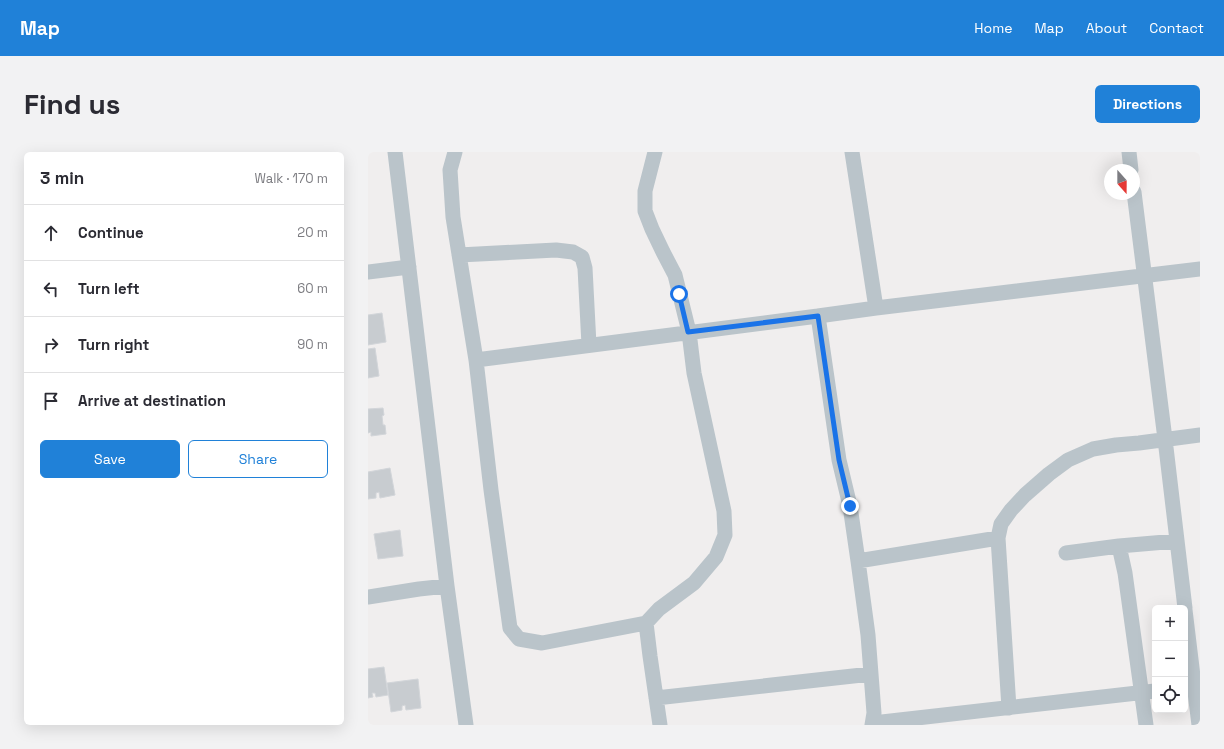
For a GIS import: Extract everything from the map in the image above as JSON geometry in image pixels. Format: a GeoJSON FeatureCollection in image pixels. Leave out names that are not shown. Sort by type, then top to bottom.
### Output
{"type":"FeatureCollection","features":[{"type":"Feature","properties":{"kind":"street"},"geometry":{"type":"LineString","coordinates":[[395,152],[447,586],[466,725]]}},
{"type":"Feature","properties":{"kind":"street"},"geometry":{"type":"LineString","coordinates":[[454,152],[450,170],[452,217],[476,360],[491,490],[510,628],[519,639],[542,643],[646,623],[659,609],[694,583],[716,557],[725,535],[724,511],[694,373],[688,332],[675,275],[660,246],[646,211],[645,191],[655,152]]}},
{"type":"Feature","properties":{"kind":"street"},"geometry":{"type":"LineString","coordinates":[[852,152],[876,308]]}},
{"type":"Feature","properties":{"kind":"street"},"geometry":{"type":"LineString","coordinates":[[1129,152],[1130,164]]}},
{"type":"Feature","properties":{"kind":"street"},"geometry":{"type":"LineString","coordinates":[[1135,200],[1185,605]]}},
{"type":"Feature","properties":{"kind":"street"},"geometry":{"type":"LineString","coordinates":[[459,255],[556,250],[573,252],[582,257],[590,345]]}},
{"type":"Feature","properties":{"kind":"street"},"geometry":{"type":"LineString","coordinates":[[368,272],[409,267]]}},
{"type":"Feature","properties":{"kind":"street"},"geometry":{"type":"LineString","coordinates":[[476,360],[876,308],[1200,269]]}},
{"type":"Feature","properties":{"kind":"street"},"geometry":{"type":"LineString","coordinates":[[818,316],[839,460],[850,506],[868,635],[874,713],[873,724],[1148,692]]}},
{"type":"Feature","properties":{"kind":"street"},"geometry":{"type":"LineString","coordinates":[[1009,708],[998,538],[1001,524],[1011,510],[1025,495],[1048,474],[1068,460],[1093,449],[1200,435]]}},
{"type":"Feature","properties":{"kind":"street"},"geometry":{"type":"LineString","coordinates":[[858,561],[998,538]]}},
{"type":"Feature","properties":{"kind":"street"},"geometry":{"type":"LineString","coordinates":[[1066,553],[1119,546],[1177,541]]}},
{"type":"Feature","properties":{"kind":"street"},"geometry":{"type":"LineString","coordinates":[[1119,546],[1148,692],[1146,725]]}},
{"type":"Feature","properties":{"kind":"street"},"geometry":{"type":"LineString","coordinates":[[368,596],[419,588],[447,586]]}},
{"type":"Feature","properties":{"kind":"street"},"geometry":{"type":"LineString","coordinates":[[646,623],[660,725]]}},
{"type":"Feature","properties":{"kind":"street"},"geometry":{"type":"LineString","coordinates":[[1187,641],[1189,686],[1198,725]]}},
{"type":"Feature","properties":{"kind":"street"},"geometry":{"type":"LineString","coordinates":[[656,698],[871,674]]}},
{"type":"Feature","properties":{"kind":"building"},"geometry":{"type":"Polygon","coordinates":[[[382,313],[386,342],[368,345],[368,315],[382,313]]]}},
{"type":"Feature","properties":{"kind":"building"},"geometry":{"type":"Polygon","coordinates":[[[375,348],[379,376],[368,378],[368,349],[375,348]]]}},
{"type":"Feature","properties":{"kind":"building"},"geometry":{"type":"Polygon","coordinates":[[[383,408],[383,425],[385,425],[386,434],[371,436],[371,432],[368,433],[368,409],[383,408]]]}},
{"type":"Feature","properties":{"kind":"building"},"geometry":{"type":"Polygon","coordinates":[[[390,468],[395,495],[380,498],[379,492],[376,493],[376,498],[368,499],[368,472],[390,468]]]}},
{"type":"Feature","properties":{"kind":"building"},"geometry":{"type":"Polygon","coordinates":[[[400,530],[403,556],[378,559],[374,534],[400,530]]]}},
{"type":"Feature","properties":{"kind":"building"},"geometry":{"type":"Polygon","coordinates":[[[384,667],[388,695],[376,697],[375,693],[372,693],[373,697],[368,698],[368,669],[384,667]]]}},
{"type":"Feature","properties":{"kind":"building"},"geometry":{"type":"Polygon","coordinates":[[[418,679],[421,708],[406,710],[405,705],[402,706],[402,710],[391,712],[387,683],[418,679]]]}},
{"type":"Feature","properties":{"kind":"route"},"geometry":{"type":"LineString","coordinates":[[679,294],[688,332],[818,316],[839,460],[850,506]]}}]}
